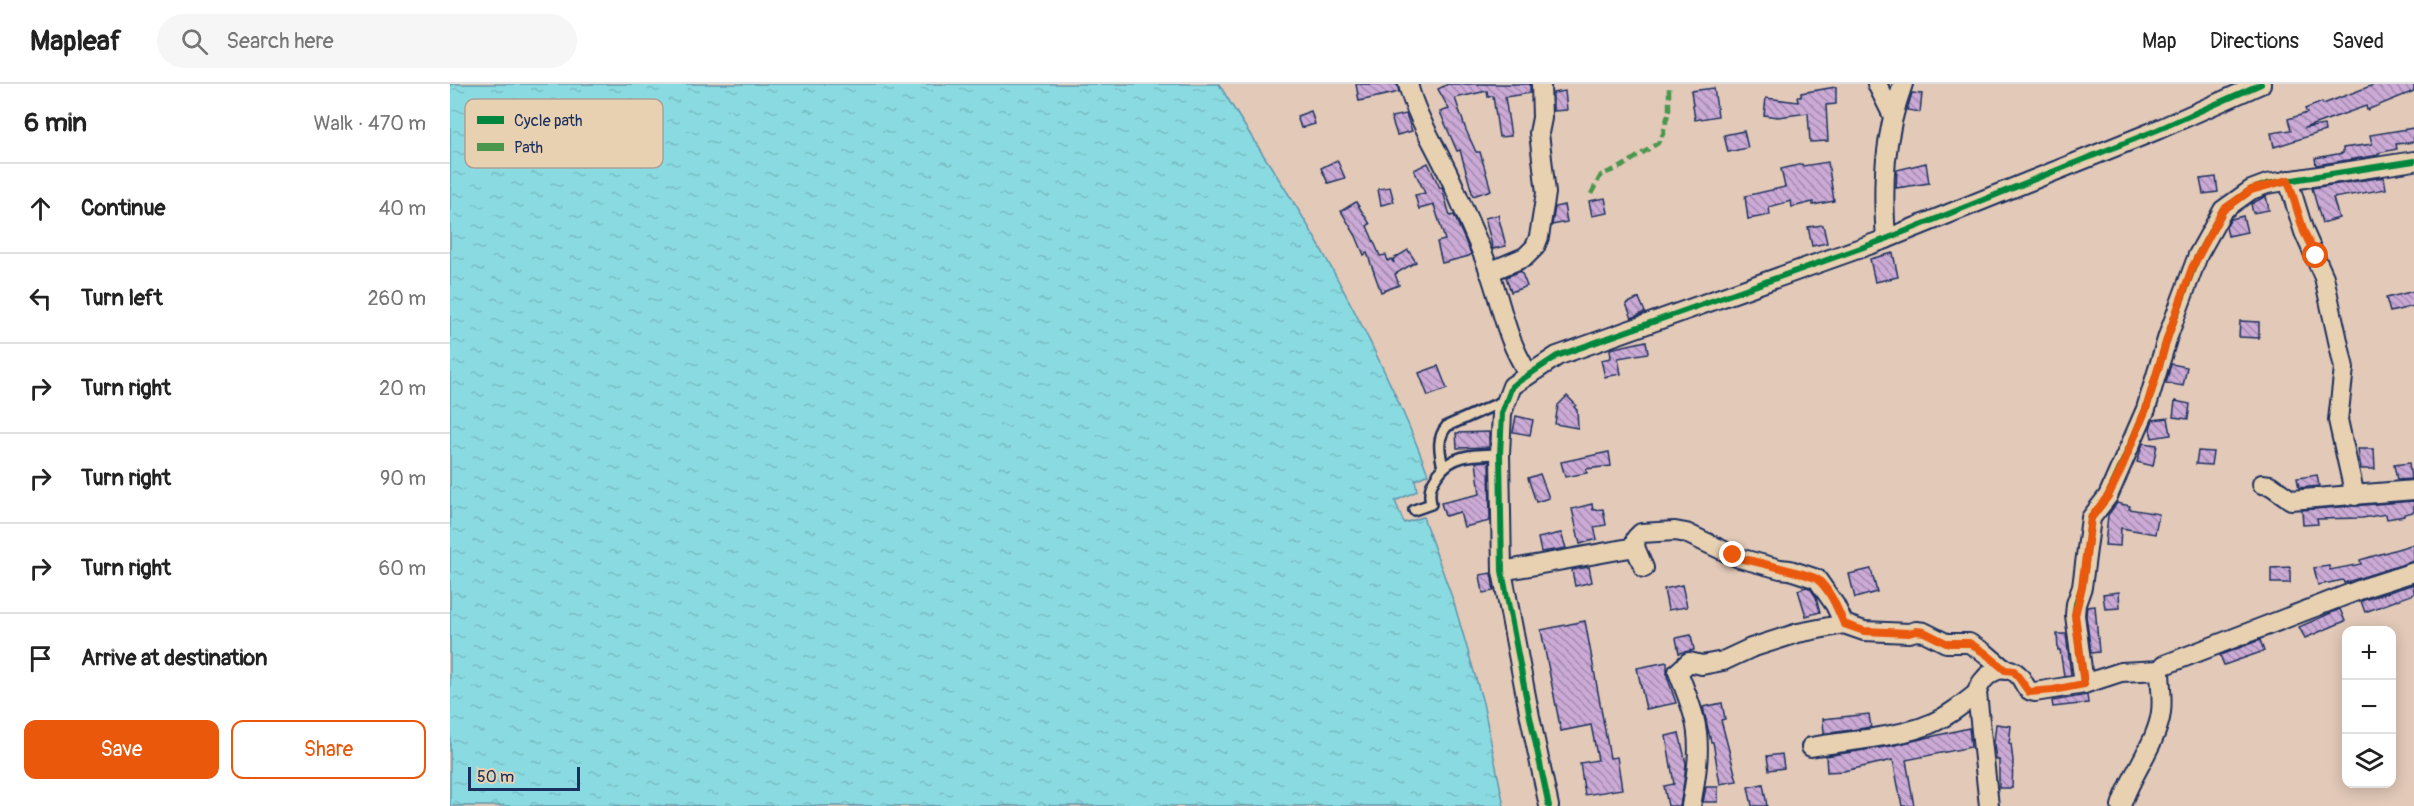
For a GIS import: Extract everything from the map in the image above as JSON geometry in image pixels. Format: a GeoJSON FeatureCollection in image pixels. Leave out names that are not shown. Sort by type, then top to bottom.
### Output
{"type":"FeatureCollection","features":[{"type":"Feature","properties":{"kind":"street"},"geometry":{"type":"LineString","coordinates":[[1408,84],[1421,120],[1450,178],[1489,272],[1505,327],[1517,356],[1528,373]]}},
{"type":"Feature","properties":{"kind":"street"},"geometry":{"type":"LineString","coordinates":[[1489,272],[1525,258],[1535,247],[1539,237],[1546,194],[1539,133],[1542,118],[1541,84]]}},
{"type":"Feature","properties":{"kind":"street"},"geometry":{"type":"LineString","coordinates":[[1877,84],[1892,114]]}},
{"type":"Feature","properties":{"kind":"street"},"geometry":{"type":"LineString","coordinates":[[1886,239],[1883,196],[1892,114],[1903,84]]}},
{"type":"Feature","properties":{"kind":"street"},"geometry":{"type":"LineString","coordinates":[[1549,806],[1502,571],[1500,454],[1502,413],[1512,386],[1528,373],[1557,356],[1886,239],[2157,130],[2261,84]]}},
{"type":"Feature","properties":{"kind":"street"},"geometry":{"type":"LineString","coordinates":[[2084,684],[2075,615],[2082,587],[2091,518],[2108,496],[2123,463],[2146,409],[2192,268],[2223,210],[2251,190],[2288,180],[2414,161]]}},
{"type":"Feature","properties":{"kind":"street"},"geometry":{"type":"LineString","coordinates":[[2288,180],[2304,232],[2324,277],[2344,368],[2338,420],[2355,496]]}},
{"type":"Feature","properties":{"kind":"street"},"geometry":{"type":"LineString","coordinates":[[2262,484],[2270,485],[2291,500],[2414,490]]}},
{"type":"Feature","properties":{"kind":"street"},"geometry":{"type":"LineString","coordinates":[[1644,568],[1635,547],[1636,538],[1641,533],[1675,531],[1686,533],[1739,558],[1817,579],[1835,605],[1844,624]]}},
{"type":"Feature","properties":{"kind":"street"},"geometry":{"type":"LineString","coordinates":[[1502,571],[1635,547]]}},
{"type":"Feature","properties":{"kind":"street"},"geometry":{"type":"LineString","coordinates":[[2121,806],[2125,792],[2154,735],[2161,713],[2160,670],[2164,665],[2367,587],[2414,572]]}},
{"type":"Feature","properties":{"kind":"street"},"geometry":{"type":"LineString","coordinates":[[1691,806],[1698,754],[1697,735],[1694,717],[1678,672],[1689,662],[1702,665],[1723,661],[1751,648],[1798,633],[1844,624],[1864,631],[1924,632],[1946,643],[1969,643],[2005,670]]}},
{"type":"Feature","properties":{"kind":"street"},"geometry":{"type":"LineString","coordinates":[[1989,806],[1977,693],[1983,678],[1994,671],[2014,671],[2029,692],[2084,684],[2121,672],[2160,670]]}},
{"type":"Feature","properties":{"kind":"street"},"geometry":{"type":"LineString","coordinates":[[1811,747],[1908,731],[1929,725],[1960,707],[1977,693]]}},
{"type":"Feature","properties":{"kind":"lane"},"geometry":{"type":"LineString","coordinates":[[1443,468],[1439,445],[1441,433],[1447,426],[1506,400]]}},
{"type":"Feature","properties":{"kind":"lane"},"geometry":{"type":"LineString","coordinates":[[1414,510],[1431,504],[1429,496],[1431,485],[1443,468],[1453,459],[1464,456],[1500,454]]}},
{"type":"Feature","properties":{"kind":"water"},"geometry":{"type":"Polygon","coordinates":[[[450,84],[1219,84],[1300,212],[1327,260],[1374,350],[1416,443],[1428,474],[1415,480],[1417,491],[1395,501],[1404,523],[1423,517],[1454,603],[1483,703],[1504,806],[450,806],[450,84]]]}},
{"type":"Feature","properties":{"kind":"building"},"geometry":{"type":"Polygon","coordinates":[[[1356,84],[1397,84],[1399,92],[1359,101],[1356,84]]]}},
{"type":"Feature","properties":{"kind":"building"},"geometry":{"type":"Polygon","coordinates":[[[1448,84],[1530,84],[1530,93],[1505,97],[1511,136],[1499,137],[1493,96],[1488,97],[1487,91],[1455,98],[1476,152],[1480,152],[1491,190],[1473,196],[1460,150],[1457,151],[1440,112],[1449,109],[1438,89],[1448,84]]]}},
{"type":"Feature","properties":{"kind":"building"},"geometry":{"type":"Polygon","coordinates":[[[2376,84],[2414,84],[2414,91],[2367,110],[2366,106],[2304,128],[2324,125],[2325,131],[2274,147],[2271,133],[2291,130],[2288,119],[2307,113],[2305,109],[2322,102],[2323,104],[2376,84]]]}},
{"type":"Feature","properties":{"kind":"building"},"geometry":{"type":"Polygon","coordinates":[[[1836,87],[1836,104],[1826,105],[1828,141],[1810,142],[1808,113],[1778,117],[1764,115],[1766,98],[1798,102],[1797,97],[1801,97],[1801,93],[1836,87]]]}},
{"type":"Feature","properties":{"kind":"building"},"geometry":{"type":"Polygon","coordinates":[[[1714,88],[1718,116],[1695,120],[1691,91],[1714,88]]]}},
{"type":"Feature","properties":{"kind":"building"},"geometry":{"type":"Polygon","coordinates":[[[1565,91],[1567,110],[1553,111],[1553,93],[1565,91]]]}},
{"type":"Feature","properties":{"kind":"building"},"geometry":{"type":"Polygon","coordinates":[[[1912,93],[1922,94],[1920,112],[1907,110],[1912,93]]]}},
{"type":"Feature","properties":{"kind":"building"},"geometry":{"type":"Polygon","coordinates":[[[1311,111],[1315,124],[1301,128],[1297,116],[1311,111]]]}},
{"type":"Feature","properties":{"kind":"building"},"geometry":{"type":"Polygon","coordinates":[[[1406,114],[1412,131],[1397,135],[1391,117],[1406,114]]]}},
{"type":"Feature","properties":{"kind":"building"},"geometry":{"type":"Polygon","coordinates":[[[2414,128],[2414,142],[2396,144],[2397,149],[2378,153],[2379,155],[2316,165],[2315,158],[2343,153],[2343,148],[2372,144],[2370,135],[2414,128]]]}},
{"type":"Feature","properties":{"kind":"building"},"geometry":{"type":"Polygon","coordinates":[[[1744,131],[1748,148],[1728,152],[1724,135],[1744,131]]]}},
{"type":"Feature","properties":{"kind":"building"},"geometry":{"type":"Polygon","coordinates":[[[1337,160],[1345,178],[1328,183],[1321,168],[1337,160]]]}},
{"type":"Feature","properties":{"kind":"building"},"geometry":{"type":"Polygon","coordinates":[[[1828,162],[1834,201],[1813,205],[1813,202],[1792,207],[1791,201],[1769,207],[1770,215],[1748,219],[1745,196],[1785,187],[1781,169],[1802,164],[1803,166],[1828,162]]]}},
{"type":"Feature","properties":{"kind":"building"},"geometry":{"type":"Polygon","coordinates":[[[1428,163],[1440,188],[1442,187],[1450,216],[1454,215],[1471,254],[1469,256],[1442,263],[1437,242],[1445,240],[1434,205],[1419,209],[1415,195],[1425,193],[1414,170],[1428,163]]]}},
{"type":"Feature","properties":{"kind":"building"},"geometry":{"type":"Polygon","coordinates":[[[1926,163],[1929,183],[1896,188],[1897,170],[1926,163]]]}},
{"type":"Feature","properties":{"kind":"building"},"geometry":{"type":"Polygon","coordinates":[[[2216,177],[2218,192],[2203,194],[2200,179],[2216,177]]]}},
{"type":"Feature","properties":{"kind":"building"},"geometry":{"type":"Polygon","coordinates":[[[2384,177],[2386,189],[2333,198],[2339,218],[2322,223],[2312,188],[2384,177]]]}},
{"type":"Feature","properties":{"kind":"building"},"geometry":{"type":"Polygon","coordinates":[[[1390,187],[1394,202],[1381,205],[1378,189],[1390,187]]]}},
{"type":"Feature","properties":{"kind":"building"},"geometry":{"type":"Polygon","coordinates":[[[2266,196],[2269,210],[2253,213],[2251,204],[2266,196]]]}},
{"type":"Feature","properties":{"kind":"building"},"geometry":{"type":"Polygon","coordinates":[[[1605,198],[1608,213],[1592,216],[1589,201],[1605,198]]]}},
{"type":"Feature","properties":{"kind":"building"},"geometry":{"type":"Polygon","coordinates":[[[1356,202],[1370,224],[1367,226],[1380,256],[1386,255],[1388,261],[1391,259],[1394,263],[1393,259],[1408,250],[1416,262],[1395,274],[1399,285],[1381,292],[1367,253],[1364,255],[1341,211],[1356,202]]]}},
{"type":"Feature","properties":{"kind":"building"},"geometry":{"type":"Polygon","coordinates":[[[1564,205],[1567,222],[1552,225],[1555,207],[1564,205]]]}},
{"type":"Feature","properties":{"kind":"building"},"geometry":{"type":"Polygon","coordinates":[[[1498,215],[1506,246],[1493,249],[1485,218],[1498,215]]]}},
{"type":"Feature","properties":{"kind":"building"},"geometry":{"type":"Polygon","coordinates":[[[2243,216],[2247,232],[2228,236],[2226,227],[2231,219],[2243,216]]]}},
{"type":"Feature","properties":{"kind":"building"},"geometry":{"type":"Polygon","coordinates":[[[1823,225],[1827,243],[1812,246],[1808,227],[1823,225]]]}},
{"type":"Feature","properties":{"kind":"building"},"geometry":{"type":"Polygon","coordinates":[[[1893,253],[1898,277],[1875,282],[1870,259],[1893,253]]]}},
{"type":"Feature","properties":{"kind":"building"},"geometry":{"type":"Polygon","coordinates":[[[1521,271],[1527,286],[1511,292],[1506,277],[1521,271]]]}},
{"type":"Feature","properties":{"kind":"building"},"geometry":{"type":"Polygon","coordinates":[[[2414,291],[2414,306],[2390,312],[2386,298],[2414,291]]]}},
{"type":"Feature","properties":{"kind":"building"},"geometry":{"type":"Polygon","coordinates":[[[1639,298],[1645,312],[1632,318],[1626,304],[1639,298]]]}},
{"type":"Feature","properties":{"kind":"building"},"geometry":{"type":"Polygon","coordinates":[[[2240,321],[2259,322],[2259,338],[2239,337],[2240,321]]]}},
{"type":"Feature","properties":{"kind":"building"},"geometry":{"type":"Polygon","coordinates":[[[1646,341],[1648,353],[1618,358],[1621,374],[1605,377],[1601,360],[1611,358],[1610,349],[1646,341]]]}},
{"type":"Feature","properties":{"kind":"building"},"geometry":{"type":"Polygon","coordinates":[[[2171,364],[2187,367],[2183,386],[2166,383],[2171,364]]]}},
{"type":"Feature","properties":{"kind":"building"},"geometry":{"type":"Polygon","coordinates":[[[1438,366],[1447,389],[1428,396],[1419,373],[1438,366]]]}},
{"type":"Feature","properties":{"kind":"building"},"geometry":{"type":"Polygon","coordinates":[[[1567,396],[1576,405],[1574,407],[1577,410],[1578,428],[1555,424],[1558,405],[1567,396]]]}},
{"type":"Feature","properties":{"kind":"building"},"geometry":{"type":"Polygon","coordinates":[[[2175,401],[2190,404],[2188,419],[2173,417],[2175,401]]]}},
{"type":"Feature","properties":{"kind":"building"},"geometry":{"type":"Polygon","coordinates":[[[1516,416],[1533,420],[1530,435],[1513,432],[1516,416]]]}},
{"type":"Feature","properties":{"kind":"building"},"geometry":{"type":"Polygon","coordinates":[[[2168,418],[2171,435],[2152,438],[2150,428],[2153,420],[2168,418]]]}},
{"type":"Feature","properties":{"kind":"building"},"geometry":{"type":"Polygon","coordinates":[[[1489,432],[1489,447],[1457,448],[1456,433],[1489,432]]]}},
{"type":"Feature","properties":{"kind":"building"},"geometry":{"type":"Polygon","coordinates":[[[2143,443],[2157,445],[2153,466],[2137,462],[2143,443]]]}},
{"type":"Feature","properties":{"kind":"building"},"geometry":{"type":"Polygon","coordinates":[[[2358,449],[2374,449],[2375,469],[2361,469],[2358,449]]]}},
{"type":"Feature","properties":{"kind":"building"},"geometry":{"type":"Polygon","coordinates":[[[2198,451],[2213,452],[2211,465],[2196,464],[2198,451]]]}},
{"type":"Feature","properties":{"kind":"building"},"geometry":{"type":"Polygon","coordinates":[[[1609,452],[1611,466],[1586,469],[1587,473],[1565,477],[1561,462],[1609,452]]]}},
{"type":"Feature","properties":{"kind":"building"},"geometry":{"type":"Polygon","coordinates":[[[1489,461],[1490,521],[1464,527],[1460,512],[1445,516],[1441,503],[1480,494],[1476,462],[1489,461]]]}},
{"type":"Feature","properties":{"kind":"building"},"geometry":{"type":"Polygon","coordinates":[[[2409,463],[2411,479],[2397,480],[2394,465],[2409,463]]]}},
{"type":"Feature","properties":{"kind":"building"},"geometry":{"type":"Polygon","coordinates":[[[1540,474],[1549,498],[1536,502],[1528,478],[1540,474]]]}},
{"type":"Feature","properties":{"kind":"building"},"geometry":{"type":"Polygon","coordinates":[[[2317,475],[2319,486],[2299,488],[2297,478],[2317,475]]]}},
{"type":"Feature","properties":{"kind":"building"},"geometry":{"type":"Polygon","coordinates":[[[2414,501],[2414,512],[2404,514],[2404,516],[2387,519],[2386,514],[2362,518],[2317,519],[2318,524],[2303,525],[2302,510],[2414,501]]]}},
{"type":"Feature","properties":{"kind":"building"},"geometry":{"type":"Polygon","coordinates":[[[2117,503],[2130,506],[2129,509],[2159,514],[2155,534],[2121,528],[2120,546],[2105,545],[2108,515],[2117,503]]]}},
{"type":"Feature","properties":{"kind":"building"},"geometry":{"type":"Polygon","coordinates":[[[1592,504],[1593,510],[1603,509],[1606,525],[1594,527],[1597,539],[1580,544],[1572,509],[1592,504]]]}},
{"type":"Feature","properties":{"kind":"building"},"geometry":{"type":"Polygon","coordinates":[[[1561,533],[1566,548],[1541,552],[1538,538],[1561,533]]]}},
{"type":"Feature","properties":{"kind":"building"},"geometry":{"type":"Polygon","coordinates":[[[2414,544],[2414,561],[2344,583],[2343,580],[2318,585],[2314,568],[2329,566],[2330,570],[2361,564],[2360,560],[2414,544]]]}},
{"type":"Feature","properties":{"kind":"building"},"geometry":{"type":"Polygon","coordinates":[[[1589,567],[1592,582],[1575,586],[1572,570],[1589,567]]]}},
{"type":"Feature","properties":{"kind":"building"},"geometry":{"type":"Polygon","coordinates":[[[2290,567],[2290,583],[2271,583],[2271,568],[2290,567]]]}},
{"type":"Feature","properties":{"kind":"building"},"geometry":{"type":"Polygon","coordinates":[[[1871,569],[1877,592],[1855,598],[1849,574],[1871,569]]]}},
{"type":"Feature","properties":{"kind":"building"},"geometry":{"type":"Polygon","coordinates":[[[1491,573],[1494,591],[1483,593],[1480,575],[1491,573]]]}},
{"type":"Feature","properties":{"kind":"building"},"geometry":{"type":"Polygon","coordinates":[[[2414,584],[2414,594],[2365,612],[2361,601],[2414,584]]]}},
{"type":"Feature","properties":{"kind":"building"},"geometry":{"type":"Polygon","coordinates":[[[1682,585],[1687,607],[1668,610],[1664,589],[1682,585]]]}},
{"type":"Feature","properties":{"kind":"building"},"geometry":{"type":"Polygon","coordinates":[[[1810,588],[1816,597],[1820,612],[1806,616],[1798,590],[1810,588]]]}},
{"type":"Feature","properties":{"kind":"building"},"geometry":{"type":"Polygon","coordinates":[[[2119,592],[2120,608],[2105,609],[2103,594],[2119,592]]]}},
{"type":"Feature","properties":{"kind":"building"},"geometry":{"type":"Polygon","coordinates":[[[2095,606],[2099,652],[2091,653],[2086,615],[2087,607],[2095,606]]]}},
{"type":"Feature","properties":{"kind":"building"},"geometry":{"type":"Polygon","coordinates":[[[2340,609],[2345,621],[2305,638],[2299,627],[2340,609]]]}},
{"type":"Feature","properties":{"kind":"building"},"geometry":{"type":"Polygon","coordinates":[[[1585,621],[1610,758],[1617,757],[1622,789],[1585,795],[1580,763],[1598,760],[1591,725],[1561,731],[1541,630],[1585,621]]]}},
{"type":"Feature","properties":{"kind":"building"},"geometry":{"type":"Polygon","coordinates":[[[2057,634],[2066,634],[2071,675],[2064,676],[2057,634]]]}},
{"type":"Feature","properties":{"kind":"building"},"geometry":{"type":"Polygon","coordinates":[[[1691,635],[1694,650],[1679,653],[1676,638],[1691,635]]]}},
{"type":"Feature","properties":{"kind":"building"},"geometry":{"type":"Polygon","coordinates":[[[2260,640],[2264,651],[2224,665],[2220,655],[2260,640]]]}},
{"type":"Feature","properties":{"kind":"building"},"geometry":{"type":"Polygon","coordinates":[[[1667,662],[1667,676],[1676,703],[1646,709],[1637,668],[1667,662]]]}},
{"type":"Feature","properties":{"kind":"building"},"geometry":{"type":"Polygon","coordinates":[[[2087,695],[2088,703],[2053,707],[2052,701],[2087,695]]]}},
{"type":"Feature","properties":{"kind":"building"},"geometry":{"type":"Polygon","coordinates":[[[1722,703],[1725,719],[1721,720],[1737,781],[1720,784],[1713,742],[1711,742],[1703,707],[1722,703]]]}},
{"type":"Feature","properties":{"kind":"building"},"geometry":{"type":"Polygon","coordinates":[[[1869,714],[1871,727],[1824,734],[1823,719],[1869,714]]]}},
{"type":"Feature","properties":{"kind":"building"},"geometry":{"type":"Polygon","coordinates":[[[1996,724],[2011,726],[2009,744],[2011,744],[2013,761],[2012,788],[1999,788],[1999,760],[1996,760],[1994,742],[1996,724]]]}},
{"type":"Feature","properties":{"kind":"building"},"geometry":{"type":"Polygon","coordinates":[[[1969,728],[1971,747],[1906,760],[1914,806],[1902,806],[1893,760],[1844,771],[1827,772],[1826,756],[1891,746],[1969,728]]]}},
{"type":"Feature","properties":{"kind":"building"},"geometry":{"type":"Polygon","coordinates":[[[1679,733],[1686,763],[1684,782],[1680,806],[1668,806],[1664,786],[1674,784],[1666,736],[1679,733]]]}},
{"type":"Feature","properties":{"kind":"building"},"geometry":{"type":"Polygon","coordinates":[[[1782,754],[1784,768],[1769,770],[1767,756],[1782,754]]]}},
{"type":"Feature","properties":{"kind":"building"},"geometry":{"type":"Polygon","coordinates":[[[1763,784],[1767,806],[1752,806],[1748,787],[1763,784]]]}},
{"type":"Feature","properties":{"kind":"building"},"geometry":{"type":"Polygon","coordinates":[[[1706,787],[1718,787],[1718,802],[1703,802],[1706,787]]]}},
{"type":"Feature","properties":{"kind":"marked path"},"geometry":{"type":"LineString","coordinates":[[1591,194],[1601,175],[1621,167],[1658,143],[1663,134],[1669,110],[1669,84]]}},
{"type":"Feature","properties":{"kind":"cycle path"},"geometry":{"type":"LineString","coordinates":[[1549,806],[1502,571],[1500,454],[1502,413],[1512,386],[1557,356],[1886,239],[2157,130],[2261,84]]}},
{"type":"Feature","properties":{"kind":"cycle path"},"geometry":{"type":"LineString","coordinates":[[2084,684],[2075,615],[2082,587],[2091,518],[2108,496],[2146,409],[2168,336],[2198,255],[2223,210],[2251,190],[2267,184],[2414,161]]}},
{"type":"Feature","properties":{"kind":"route"},"geometry":{"type":"LineString","coordinates":[[1733,555],[1817,579],[1835,605],[1844,624],[1864,631],[1924,632],[1946,643],[1969,643],[2005,670],[2014,671],[2019,675],[2029,692],[2084,684],[2075,615],[2082,587],[2091,518],[2108,496],[2146,409],[2168,336],[2198,255],[2223,210],[2234,200],[2267,184],[2288,180],[2304,232],[2316,256]]}}]}
